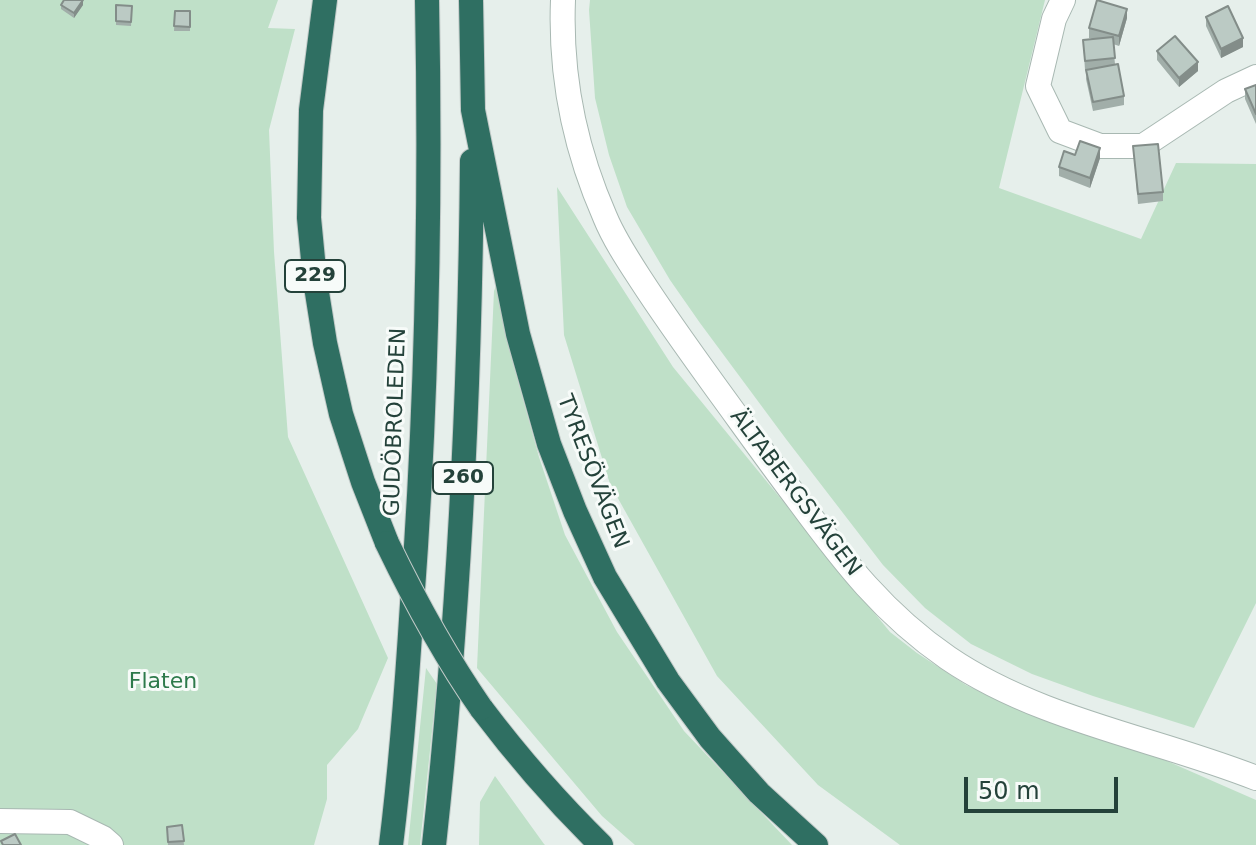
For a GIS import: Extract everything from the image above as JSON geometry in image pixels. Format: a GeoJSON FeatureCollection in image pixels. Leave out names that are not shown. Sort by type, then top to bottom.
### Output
{"type":"FeatureCollection","features":[{"type":"Feature","properties":{"kind":"highway","name":"229"},"geometry":{"type":"LineString","coordinates":[[325,0],[311,110],[309,218],[325,343],[341,414],[363,482],[411,593],[438,642],[481,708],[531,773],[601,845]]}},
{"type":"Feature","properties":{"kind":"highway","name":"GUDÖBROLEDEN"},"geometry":{"type":"LineString","coordinates":[[391,845],[408,660],[425,396],[429,141],[427,0]]}},
{"type":"Feature","properties":{"kind":"highway","name":"TYRESÖVÄGEN"},"geometry":{"type":"LineString","coordinates":[[471,0],[473,110],[518,334],[549,444],[575,511],[605,577],[668,681],[710,738],[759,793],[816,845]]}},
{"type":"Feature","properties":{"kind":"highway","name":"260"},"geometry":{"type":"LineString","coordinates":[[434,845],[461,537],[471,295],[473,110]]}},
{"type":"Feature","properties":{"kind":"street","name":"ÄLTABERGSVÄGEN"},"geometry":{"type":"LineString","coordinates":[[563,0],[567,86],[587,173],[606,220],[662,312],[857,578],[886,608],[919,635],[987,682],[1066,714],[1256,778]]}},
{"type":"Feature","properties":{"kind":"street"},"geometry":{"type":"LineString","coordinates":[[1063,0],[1054,19],[1038,86],[1060,131],[1100,146],[1143,146],[1226,91],[1256,77]]}},
{"type":"Feature","properties":{"kind":"street"},"geometry":{"type":"LineString","coordinates":[[0,821],[70,822],[111,845]]}},
{"type":"Feature","properties":{"kind":"green space","name":"Flaten"},"geometry":{"type":"Polygon","coordinates":[[[0,0],[278,0],[268,28],[295,29],[269,130],[274,252],[288,437],[388,658],[358,729],[327,765],[327,799],[314,845],[0,845],[0,0]]]}},
{"type":"Feature","properties":{"kind":"green space"},"geometry":{"type":"Polygon","coordinates":[[[590,0],[1045,0],[999,188],[1141,239],[1176,163],[1256,164],[1256,603],[1194,728],[1032,674],[971,644],[925,608],[883,565],[700,323],[670,280],[627,207],[609,155],[595,98],[590,0]]]}},
{"type":"Feature","properties":{"kind":"green space"},"geometry":{"type":"Polygon","coordinates":[[[557,187],[673,367],[890,632],[966,685],[1003,703],[1167,761],[1256,800],[1256,845],[900,845],[818,785],[717,676],[610,484],[564,335],[557,187]]]}},
{"type":"Feature","properties":{"kind":"green space"},"geometry":{"type":"Polygon","coordinates":[[[498,281],[510,352],[539,457],[565,535],[617,632],[684,731],[792,845],[635,845],[602,816],[477,668],[494,291],[498,281]]]}},
{"type":"Feature","properties":{"kind":"green space"},"geometry":{"type":"Polygon","coordinates":[[[426,668],[437,684],[420,845],[408,845],[426,668]]]}},
{"type":"Feature","properties":{"kind":"green space"},"geometry":{"type":"Polygon","coordinates":[[[495,776],[545,845],[479,845],[480,802],[495,776]]]}},
{"type":"Feature","properties":{"kind":"building"},"geometry":{"type":"Polygon","coordinates":[[[64,0],[83,0],[74,13],[61,5],[64,0]]]}},
{"type":"Feature","properties":{"kind":"building"},"geometry":{"type":"Polygon","coordinates":[[[1097,0],[1127,9],[1119,36],[1089,28],[1097,0]]]}},
{"type":"Feature","properties":{"kind":"building"},"geometry":{"type":"Polygon","coordinates":[[[116,5],[132,6],[131,22],[116,21],[116,5]]]}},
{"type":"Feature","properties":{"kind":"building"},"geometry":{"type":"Polygon","coordinates":[[[1228,6],[1243,38],[1221,49],[1206,17],[1228,6]]]}},
{"type":"Feature","properties":{"kind":"building"},"geometry":{"type":"Polygon","coordinates":[[[175,11],[190,11],[190,27],[174,26],[175,11]]]}},
{"type":"Feature","properties":{"kind":"building"},"geometry":{"type":"Polygon","coordinates":[[[1175,36],[1198,62],[1179,78],[1157,51],[1175,36]]]}},
{"type":"Feature","properties":{"kind":"building"},"geometry":{"type":"Polygon","coordinates":[[[1113,37],[1115,58],[1085,61],[1083,40],[1113,37]]]}},
{"type":"Feature","properties":{"kind":"building"},"geometry":{"type":"Polygon","coordinates":[[[1118,64],[1124,96],[1093,102],[1086,70],[1118,64]]]}},
{"type":"Feature","properties":{"kind":"building"},"geometry":{"type":"Polygon","coordinates":[[[1256,85],[1256,114],[1245,89],[1256,85]]]}},
{"type":"Feature","properties":{"kind":"building"},"geometry":{"type":"Polygon","coordinates":[[[1080,141],[1100,148],[1090,178],[1059,167],[1064,151],[1075,155],[1080,141]]]}},
{"type":"Feature","properties":{"kind":"building"},"geometry":{"type":"Polygon","coordinates":[[[1158,144],[1163,192],[1138,194],[1133,146],[1158,144]]]}},
{"type":"Feature","properties":{"kind":"building"},"geometry":{"type":"Polygon","coordinates":[[[182,825],[184,841],[168,842],[167,827],[182,825]]]}},
{"type":"Feature","properties":{"kind":"building"},"geometry":{"type":"Polygon","coordinates":[[[15,834],[21,845],[3,845],[1,841],[15,834]]]}}]}
